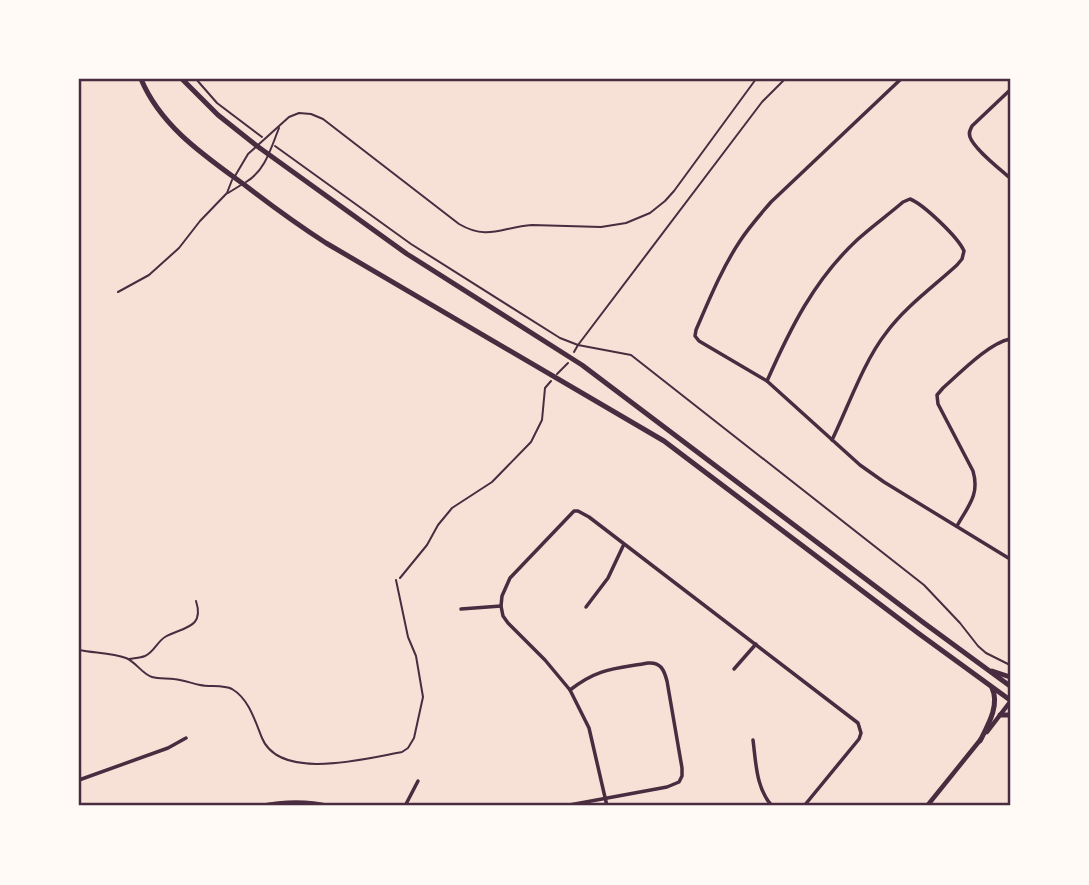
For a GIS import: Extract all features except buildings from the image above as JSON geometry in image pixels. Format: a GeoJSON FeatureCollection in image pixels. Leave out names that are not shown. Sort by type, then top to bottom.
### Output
{"type":"FeatureCollection","features":[{"type":"Feature","properties":{"kind":"main road"},"geometry":{"type":"LineString","coordinates":[[141,79],[150,98],[170,125],[192,145],[296,224],[670,446],[1010,701],[927,806]]}},
{"type":"Feature","properties":{"kind":"main road"},"geometry":{"type":"LineString","coordinates":[[182,79],[209,107],[257,146],[407,254],[571,358],[1010,686]]}},
{"type":"Feature","properties":{"kind":"main road"},"geometry":{"type":"LineString","coordinates":[[986,669],[1010,677]]}},
{"type":"Feature","properties":{"kind":"main road"},"geometry":{"type":"LineString","coordinates":[[980,741],[988,726],[995,701],[990,685]]}},
{"type":"Feature","properties":{"kind":"main road"},"geometry":{"type":"LineString","coordinates":[[1000,715],[1010,715]]}},
{"type":"Feature","properties":{"kind":"street"},"geometry":{"type":"LineString","coordinates":[[901,79],[755,220],[725,267],[695,330],[695,336],[699,341],[767,381],[860,465],[1010,559]]}},
{"type":"Feature","properties":{"kind":"street"},"geometry":{"type":"LineString","coordinates":[[1010,90],[969,132],[976,146],[1010,178]]}},
{"type":"Feature","properties":{"kind":"street"},"geometry":{"type":"LineString","coordinates":[[767,381],[797,316],[829,271],[857,240],[903,202],[914,200],[955,237],[964,251],[963,256],[957,265],[886,332],[832,440]]}},
{"type":"Feature","properties":{"kind":"street"},"geometry":{"type":"LineString","coordinates":[[957,526],[975,494],[976,482],[974,471],[938,404],[937,395],[992,346],[1010,339]]}},
{"type":"Feature","properties":{"kind":"street"},"geometry":{"type":"LineString","coordinates":[[607,806],[589,728],[570,690],[508,623],[501,606],[502,596],[510,578],[574,511],[589,517],[858,723],[861,728],[859,739],[804,806]]}},
{"type":"Feature","properties":{"kind":"street"},"geometry":{"type":"LineString","coordinates":[[586,607],[608,578],[624,544]]}},
{"type":"Feature","properties":{"kind":"street"},"geometry":{"type":"LineString","coordinates":[[461,609],[501,606]]}},
{"type":"Feature","properties":{"kind":"street"},"geometry":{"type":"LineString","coordinates":[[734,670],[756,644]]}},
{"type":"Feature","properties":{"kind":"street"},"geometry":{"type":"LineString","coordinates":[[564,806],[667,787],[679,782],[682,776],[664,671],[660,665],[654,663],[599,671],[586,677],[570,690]]}},
{"type":"Feature","properties":{"kind":"street"},"geometry":{"type":"LineString","coordinates":[[79,780],[168,748],[186,738]]}},
{"type":"Feature","properties":{"kind":"street"},"geometry":{"type":"LineString","coordinates":[[753,740],[760,785],[772,806]]}},
{"type":"Feature","properties":{"kind":"street"},"geometry":{"type":"LineString","coordinates":[[405,806],[418,781]]}},
{"type":"Feature","properties":{"kind":"street"},"geometry":{"type":"LineString","coordinates":[[259,806],[306,802],[330,806]]}},
{"type":"Feature","properties":{"kind":"lane"},"geometry":{"type":"LineString","coordinates":[[227,193],[244,158],[289,117],[299,113],[312,114],[323,119],[459,225],[472,232],[497,232],[532,225],[609,226],[626,223],[643,218],[664,201],[756,79]]}},
{"type":"Feature","properties":{"kind":"lane"},"geometry":{"type":"LineString","coordinates":[[118,292],[149,275],[179,248],[227,193],[254,177],[269,154],[279,128]]}},
{"type":"Feature","properties":{"kind":"path"},"geometry":{"type":"LineString","coordinates":[[196,79],[217,103],[265,139]]}},
{"type":"Feature","properties":{"kind":"path"},"geometry":{"type":"LineString","coordinates":[[128,659],[150,677],[230,688],[250,709],[263,742],[274,753],[290,761],[328,764],[402,752],[408,748],[414,738],[423,697],[416,656],[408,637],[398,579],[427,545],[452,508],[492,482],[531,442],[542,420],[545,388],[564,369],[578,345],[762,102],[785,79]]}},
{"type":"Feature","properties":{"kind":"path"},"geometry":{"type":"LineString","coordinates":[[272,144],[411,244],[560,338],[578,345],[631,355],[924,585],[960,622],[978,646],[1010,665]]}},
{"type":"Feature","properties":{"kind":"path"},"geometry":{"type":"LineString","coordinates":[[79,650],[128,659],[145,656],[166,637],[193,624],[198,611],[196,601]]}}]}
